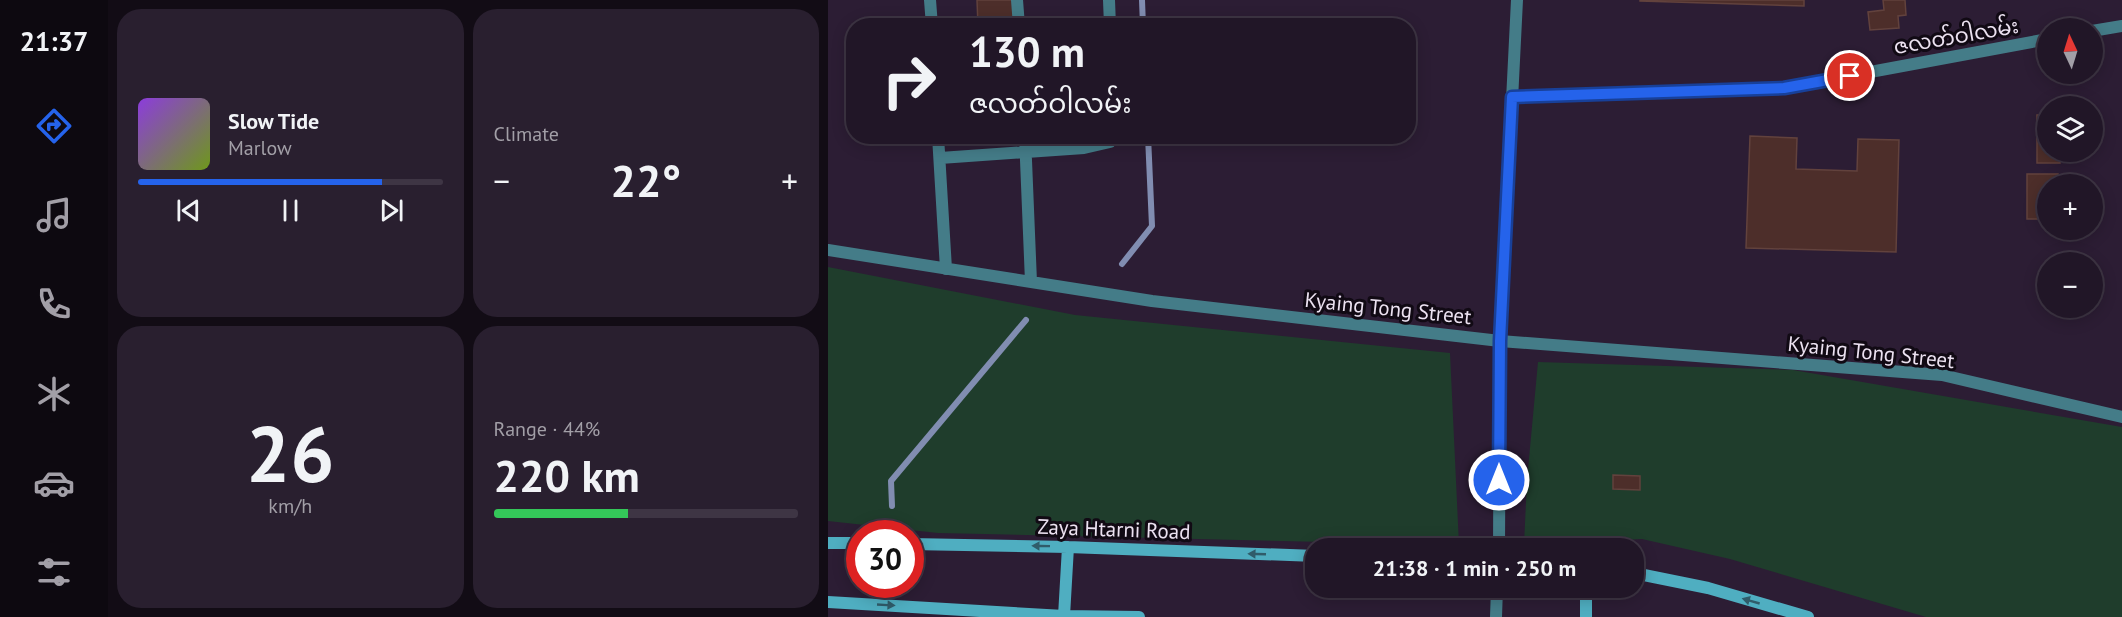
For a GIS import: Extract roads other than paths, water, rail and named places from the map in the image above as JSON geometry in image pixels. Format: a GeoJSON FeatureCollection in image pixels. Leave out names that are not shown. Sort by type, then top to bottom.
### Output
{"type":"FeatureCollection","features":[{"type":"Feature","properties":{"kind":"main road"},"geometry":{"type":"LineString","coordinates":[[828,543],[846,543]]}},
{"type":"Feature","properties":{"kind":"main road","name":"Zaya Htarni Road"},"geometry":{"type":"LineString","coordinates":[[924,544],[1305,556]]}},
{"type":"Feature","properties":{"kind":"main road"},"geometry":{"type":"LineString","coordinates":[[1064,616],[1068,547]]}},
{"type":"Feature","properties":{"kind":"main road"},"geometry":{"type":"LineString","coordinates":[[1644,575],[1708,588],[1808,617]]}},
{"type":"Feature","properties":{"kind":"main road"},"geometry":{"type":"LineString","coordinates":[[1586,598],[1586,617]]}},
{"type":"Feature","properties":{"kind":"main road"},"geometry":{"type":"LineString","coordinates":[[828,602],[1064,616],[1139,617]]}},
{"type":"Feature","properties":{"kind":"street"},"geometry":{"type":"LineString","coordinates":[[930,0],[931,18]]}},
{"type":"Feature","properties":{"kind":"street"},"geometry":{"type":"LineString","coordinates":[[1017,0],[1018,18]]}},
{"type":"Feature","properties":{"kind":"street"},"geometry":{"type":"LineString","coordinates":[[1108,0],[1109,18]]}},
{"type":"Feature","properties":{"kind":"street"},"geometry":{"type":"LineString","coordinates":[[1499,538],[1500,341],[1517,0]]}},
{"type":"Feature","properties":{"kind":"street"},"geometry":{"type":"LineString","coordinates":[[2103,29],[2122,26]]}},
{"type":"Feature","properties":{"kind":"street","name":"ဇလတ်ဝါလမ်း"},"geometry":{"type":"LineString","coordinates":[[1512,97],[1784,88],[2037,41]]}},
{"type":"Feature","properties":{"kind":"street"},"geometry":{"type":"LineString","coordinates":[[939,144],[946,269]]}},
{"type":"Feature","properties":{"kind":"street"},"geometry":{"type":"LineString","coordinates":[[1026,144],[1031,282]]}},
{"type":"Feature","properties":{"kind":"street"},"geometry":{"type":"LineString","coordinates":[[940,158],[1084,148],[1101,144]]}},
{"type":"Feature","properties":{"kind":"street","name":"Kyaing Tong Street"},"geometry":{"type":"LineString","coordinates":[[828,250],[1152,301],[1500,341],[1942,375],[2122,417]]}},
{"type":"Feature","properties":{"kind":"street"},"geometry":{"type":"LineString","coordinates":[[1496,617],[1497,598]]}},
{"type":"Feature","properties":{"kind":"waterway"},"geometry":{"type":"LineString","coordinates":[[1142,0],[1143,18]]}},
{"type":"Feature","properties":{"kind":"waterway"},"geometry":{"type":"LineString","coordinates":[[1122,264],[1152,226],[1148,144]]}},
{"type":"Feature","properties":{"kind":"waterway"},"geometry":{"type":"LineString","coordinates":[[892,506],[891,481],[1026,320]]}}]}
